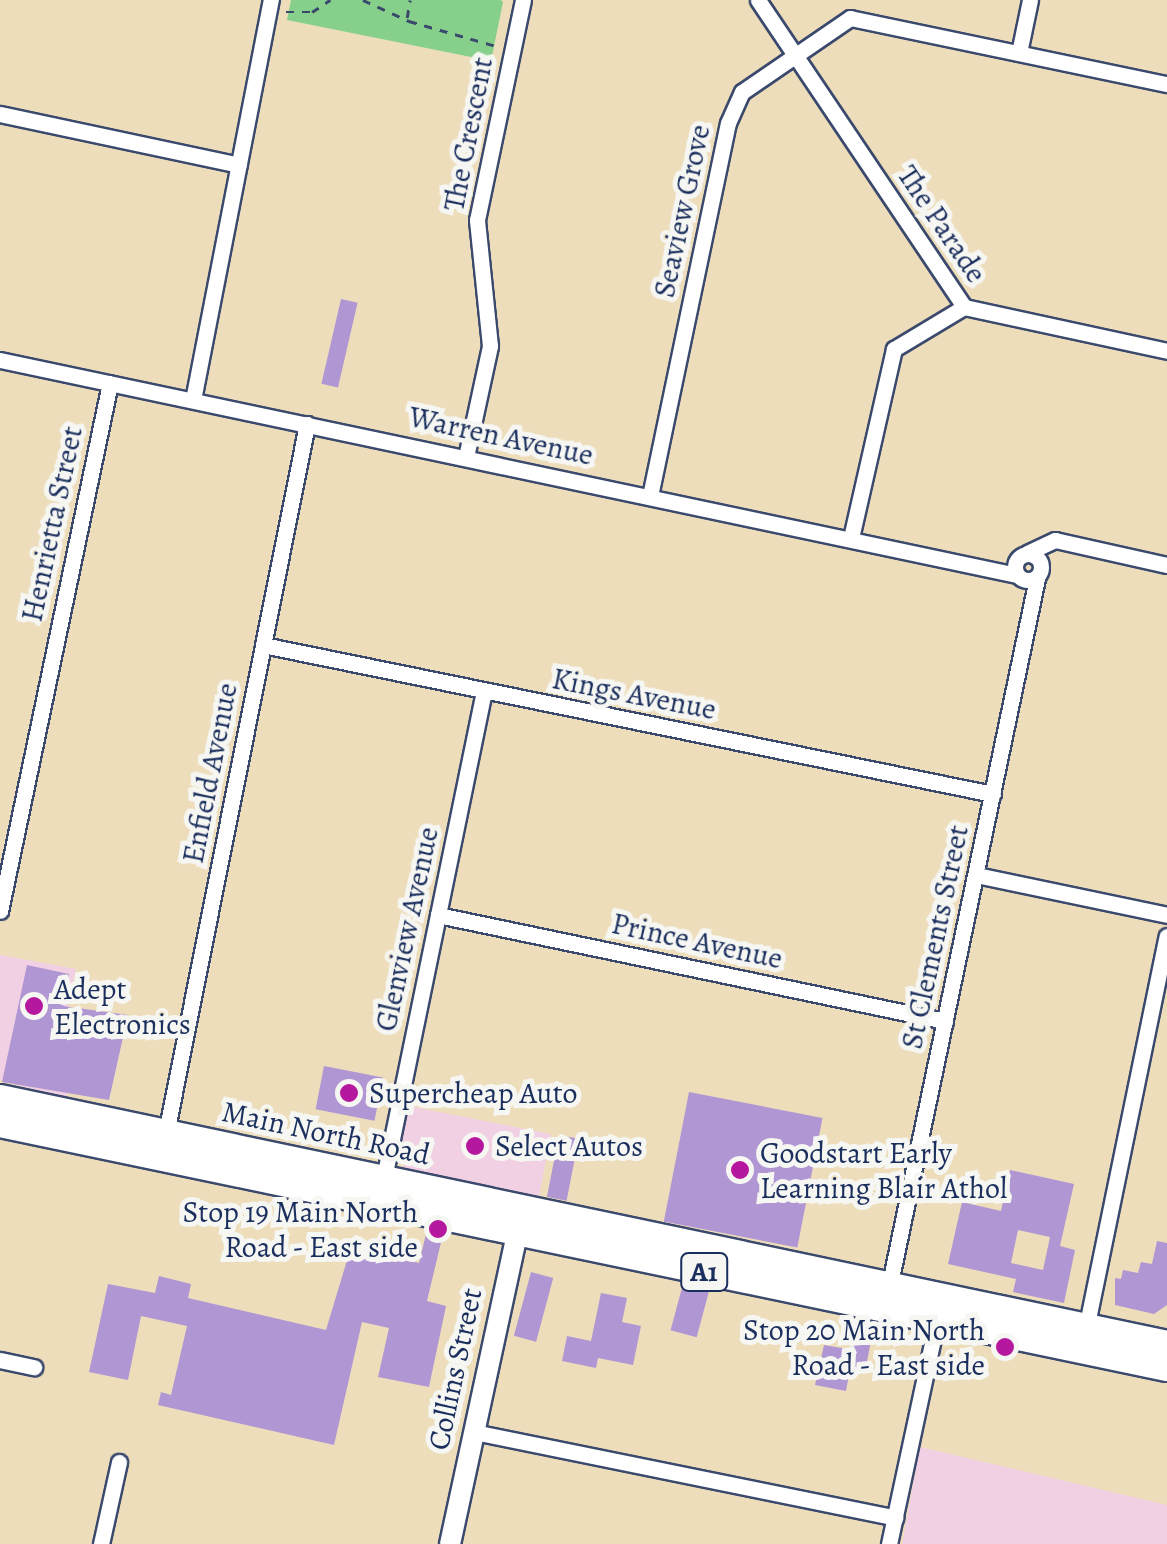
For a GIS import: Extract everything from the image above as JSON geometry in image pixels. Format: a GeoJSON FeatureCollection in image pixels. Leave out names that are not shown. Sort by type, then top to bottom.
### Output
{"type":"FeatureCollection","features":[{"type":"Feature","properties":{"kind":"highway","name":"Main North Road"},"geometry":{"type":"LineString","coordinates":[[0,1098],[164,1144],[940,1307],[1084,1340],[1167,1367]]}},
{"type":"Feature","properties":{"kind":"highway","name":"Main North Road"},"geometry":{"type":"LineString","coordinates":[[0,1123],[164,1144]]}},
{"type":"Feature","properties":{"kind":"highway","name":"Main North Road"},"geometry":{"type":"LineString","coordinates":[[520,1220],[890,1282],[940,1307]]}},
{"type":"Feature","properties":{"kind":"highway","name":"Main North Road"},"geometry":{"type":"LineString","coordinates":[[1084,1340],[1167,1345]]}},
{"type":"Feature","properties":{"kind":"street","name":"The Crescent"},"geometry":{"type":"LineString","coordinates":[[466,457],[490,346],[478,220],[523,0]]}},
{"type":"Feature","properties":{"kind":"street","name":"The Parade"},"geometry":{"type":"LineString","coordinates":[[758,0],[964,307],[1167,351]]}},
{"type":"Feature","properties":{"kind":"street"},"geometry":{"type":"LineString","coordinates":[[1018,53],[1030,0]]}},
{"type":"Feature","properties":{"kind":"street"},"geometry":{"type":"LineString","coordinates":[[193,400],[270,4]]}},
{"type":"Feature","properties":{"kind":"street","name":"Seaview Grove"},"geometry":{"type":"LineString","coordinates":[[650,496],[733,106],[793,54],[850,18],[1167,84]]}},
{"type":"Feature","properties":{"kind":"street"},"geometry":{"type":"LineString","coordinates":[[0,114],[240,164]]}},
{"type":"Feature","properties":{"kind":"street"},"geometry":{"type":"LineString","coordinates":[[851,538],[894,349],[964,307]]}},
{"type":"Feature","properties":{"kind":"street","name":"Warren Avenue"},"geometry":{"type":"LineString","coordinates":[[0,360],[992,567],[1027,567]]}},
{"type":"Feature","properties":{"kind":"street","name":"Henrietta Street"},"geometry":{"type":"LineString","coordinates":[[0,911],[110,383]]}},
{"type":"Feature","properties":{"kind":"street","name":"Enfield Avenue"},"geometry":{"type":"LineString","coordinates":[[164,1144],[307,424]]}},
{"type":"Feature","properties":{"kind":"street"},"geometry":{"type":"LineString","coordinates":[[1027,567],[1063,542],[1167,564]]}},
{"type":"Feature","properties":{"kind":"street","name":"St Clements Street"},"geometry":{"type":"LineString","coordinates":[[890,1282],[1031,603],[1027,567]]}},
{"type":"Feature","properties":{"kind":"street","name":"Kings Avenue"},"geometry":{"type":"LineString","coordinates":[[264,645],[994,794]]}},
{"type":"Feature","properties":{"kind":"street","name":"Glenview Avenue"},"geometry":{"type":"LineString","coordinates":[[382,1190],[484,692]]}},
{"type":"Feature","properties":{"kind":"street"},"geometry":{"type":"LineString","coordinates":[[976,875],[1167,915]]}},
{"type":"Feature","properties":{"kind":"street","name":"Prince Avenue"},"geometry":{"type":"LineString","coordinates":[[438,915],[945,1021]]}},
{"type":"Feature","properties":{"kind":"street"},"geometry":{"type":"LineString","coordinates":[[1084,1340],[1167,936]]}},
{"type":"Feature","properties":{"kind":"street","name":"Collins Street"},"geometry":{"type":"LineString","coordinates":[[450,1544],[520,1220]]}},
{"type":"Feature","properties":{"kind":"street"},"geometry":{"type":"LineString","coordinates":[[889,1544],[940,1307]]}},
{"type":"Feature","properties":{"kind":"street"},"geometry":{"type":"LineString","coordinates":[[0,1360],[34,1367]]}},
{"type":"Feature","properties":{"kind":"street"},"geometry":{"type":"LineString","coordinates":[[474,1432],[895,1518]]}},
{"type":"Feature","properties":{"kind":"street"},"geometry":{"type":"LineString","coordinates":[[101,1544],[120,1462]]}},
{"type":"Feature","properties":{"kind":"path"},"geometry":{"type":"LineString","coordinates":[[270,4],[304,14],[330,0]]}},
{"type":"Feature","properties":{"kind":"path"},"geometry":{"type":"LineString","coordinates":[[363,0],[406,20],[512,51]]}},
{"type":"Feature","properties":{"kind":"path"},"geometry":{"type":"LineString","coordinates":[[406,20],[410,0]]}},
{"type":"Feature","properties":{"kind":"shaded area"},"geometry":{"type":"Polygon","coordinates":[[[0,955],[76,969],[68,1004],[67,1100],[0,1080],[0,955]]]}},
{"type":"Feature","properties":{"kind":"shaded area","name":"Select Autos"},"geometry":{"type":"Polygon","coordinates":[[[409,1106],[551,1134],[539,1197],[407,1172],[398,1157],[409,1106]]]}},
{"type":"Feature","properties":{"kind":"shaded area"},"geometry":{"type":"Polygon","coordinates":[[[920,1447],[1167,1505],[1167,1544],[902,1544],[920,1447]]]}},
{"type":"Feature","properties":{"kind":"green space"},"geometry":{"type":"Polygon","coordinates":[[[291,0],[503,2],[491,61],[287,20],[291,0]]]}},
{"type":"Feature","properties":{"kind":"building"},"geometry":{"type":"Polygon","coordinates":[[[341,299],[358,303],[338,388],[321,384],[341,299]]]}},
{"type":"Feature","properties":{"kind":"building"},"geometry":{"type":"Polygon","coordinates":[[[27,965],[69,974],[63,1006],[128,1015],[109,1100],[2,1082],[27,965]]]}},
{"type":"Feature","properties":{"kind":"building","name":"Supercheap Auto"},"geometry":{"type":"Polygon","coordinates":[[[324,1066],[383,1077],[375,1121],[316,1109],[324,1066]]]}},
{"type":"Feature","properties":{"kind":"building","name":"Goodstart Early Learning Blair Athol"},"geometry":{"type":"Polygon","coordinates":[[[689,1092],[823,1118],[797,1248],[664,1222],[689,1092]]]}},
{"type":"Feature","properties":{"kind":"building"},"geometry":{"type":"Polygon","coordinates":[[[559,1135],[579,1139],[567,1201],[547,1197],[559,1135]]]}},
{"type":"Feature","properties":{"kind":"building"},"geometry":{"type":"Polygon","coordinates":[[[1010,1170],[1074,1184],[1060,1246],[1075,1250],[1064,1303],[1013,1292],[1016,1279],[948,1264],[962,1202],[1001,1211],[1010,1170]],[[1018,1230],[1011,1263],[1043,1270],[1050,1237],[1018,1230]]]}},
{"type":"Feature","properties":{"kind":"building"},"geometry":{"type":"Polygon","coordinates":[[[427,1230],[443,1234],[427,1301],[446,1306],[429,1387],[378,1377],[389,1328],[362,1322],[334,1445],[158,1405],[161,1392],[171,1395],[187,1326],[141,1316],[128,1380],[89,1372],[108,1284],[155,1293],[159,1276],[191,1284],[188,1298],[326,1330],[351,1247],[419,1263],[427,1230]]]}},
{"type":"Feature","properties":{"kind":"building"},"geometry":{"type":"Polygon","coordinates":[[[1157,1241],[1167,1243],[1167,1305],[1154,1314],[1115,1305],[1115,1278],[1121,1279],[1123,1270],[1138,1273],[1141,1262],[1152,1264],[1157,1241]]]}},
{"type":"Feature","properties":{"kind":"building"},"geometry":{"type":"Polygon","coordinates":[[[531,1272],[553,1278],[536,1342],[514,1336],[531,1272]]]}},
{"type":"Feature","properties":{"kind":"building"},"geometry":{"type":"Polygon","coordinates":[[[683,1284],[709,1291],[697,1337],[671,1330],[683,1284]]]}},
{"type":"Feature","properties":{"kind":"building"},"geometry":{"type":"Polygon","coordinates":[[[601,1293],[627,1298],[622,1322],[641,1326],[633,1365],[598,1358],[596,1368],[562,1361],[567,1336],[591,1341],[601,1293]]]}},
{"type":"Feature","properties":{"kind":"building"},"geometry":{"type":"Polygon","coordinates":[[[858,1322],[874,1325],[865,1372],[850,1369],[846,1391],[815,1385],[824,1345],[853,1350],[858,1322]]]}},
{"type":"Feature","properties":{"kind":"place","name":"Adept Electronics"},"geometry":{"type":"Point","coordinates":[34,1006]}},
{"type":"Feature","properties":{"kind":"place","name":"Supercheap Auto"},"geometry":{"type":"Point","coordinates":[349,1093]}},
{"type":"Feature","properties":{"kind":"place","name":"Select Autos"},"geometry":{"type":"Point","coordinates":[475,1146]}},
{"type":"Feature","properties":{"kind":"place","name":"Goodstart Early Learning Blair Athol"},"geometry":{"type":"Point","coordinates":[740,1170]}},
{"type":"Feature","properties":{"kind":"place","name":"Stop 19 Main North Road - East side"},"geometry":{"type":"Point","coordinates":[438,1229]}},
{"type":"Feature","properties":{"kind":"place","name":"Stop 20 Main North Road - East side"},"geometry":{"type":"Point","coordinates":[1005,1347]}}]}
